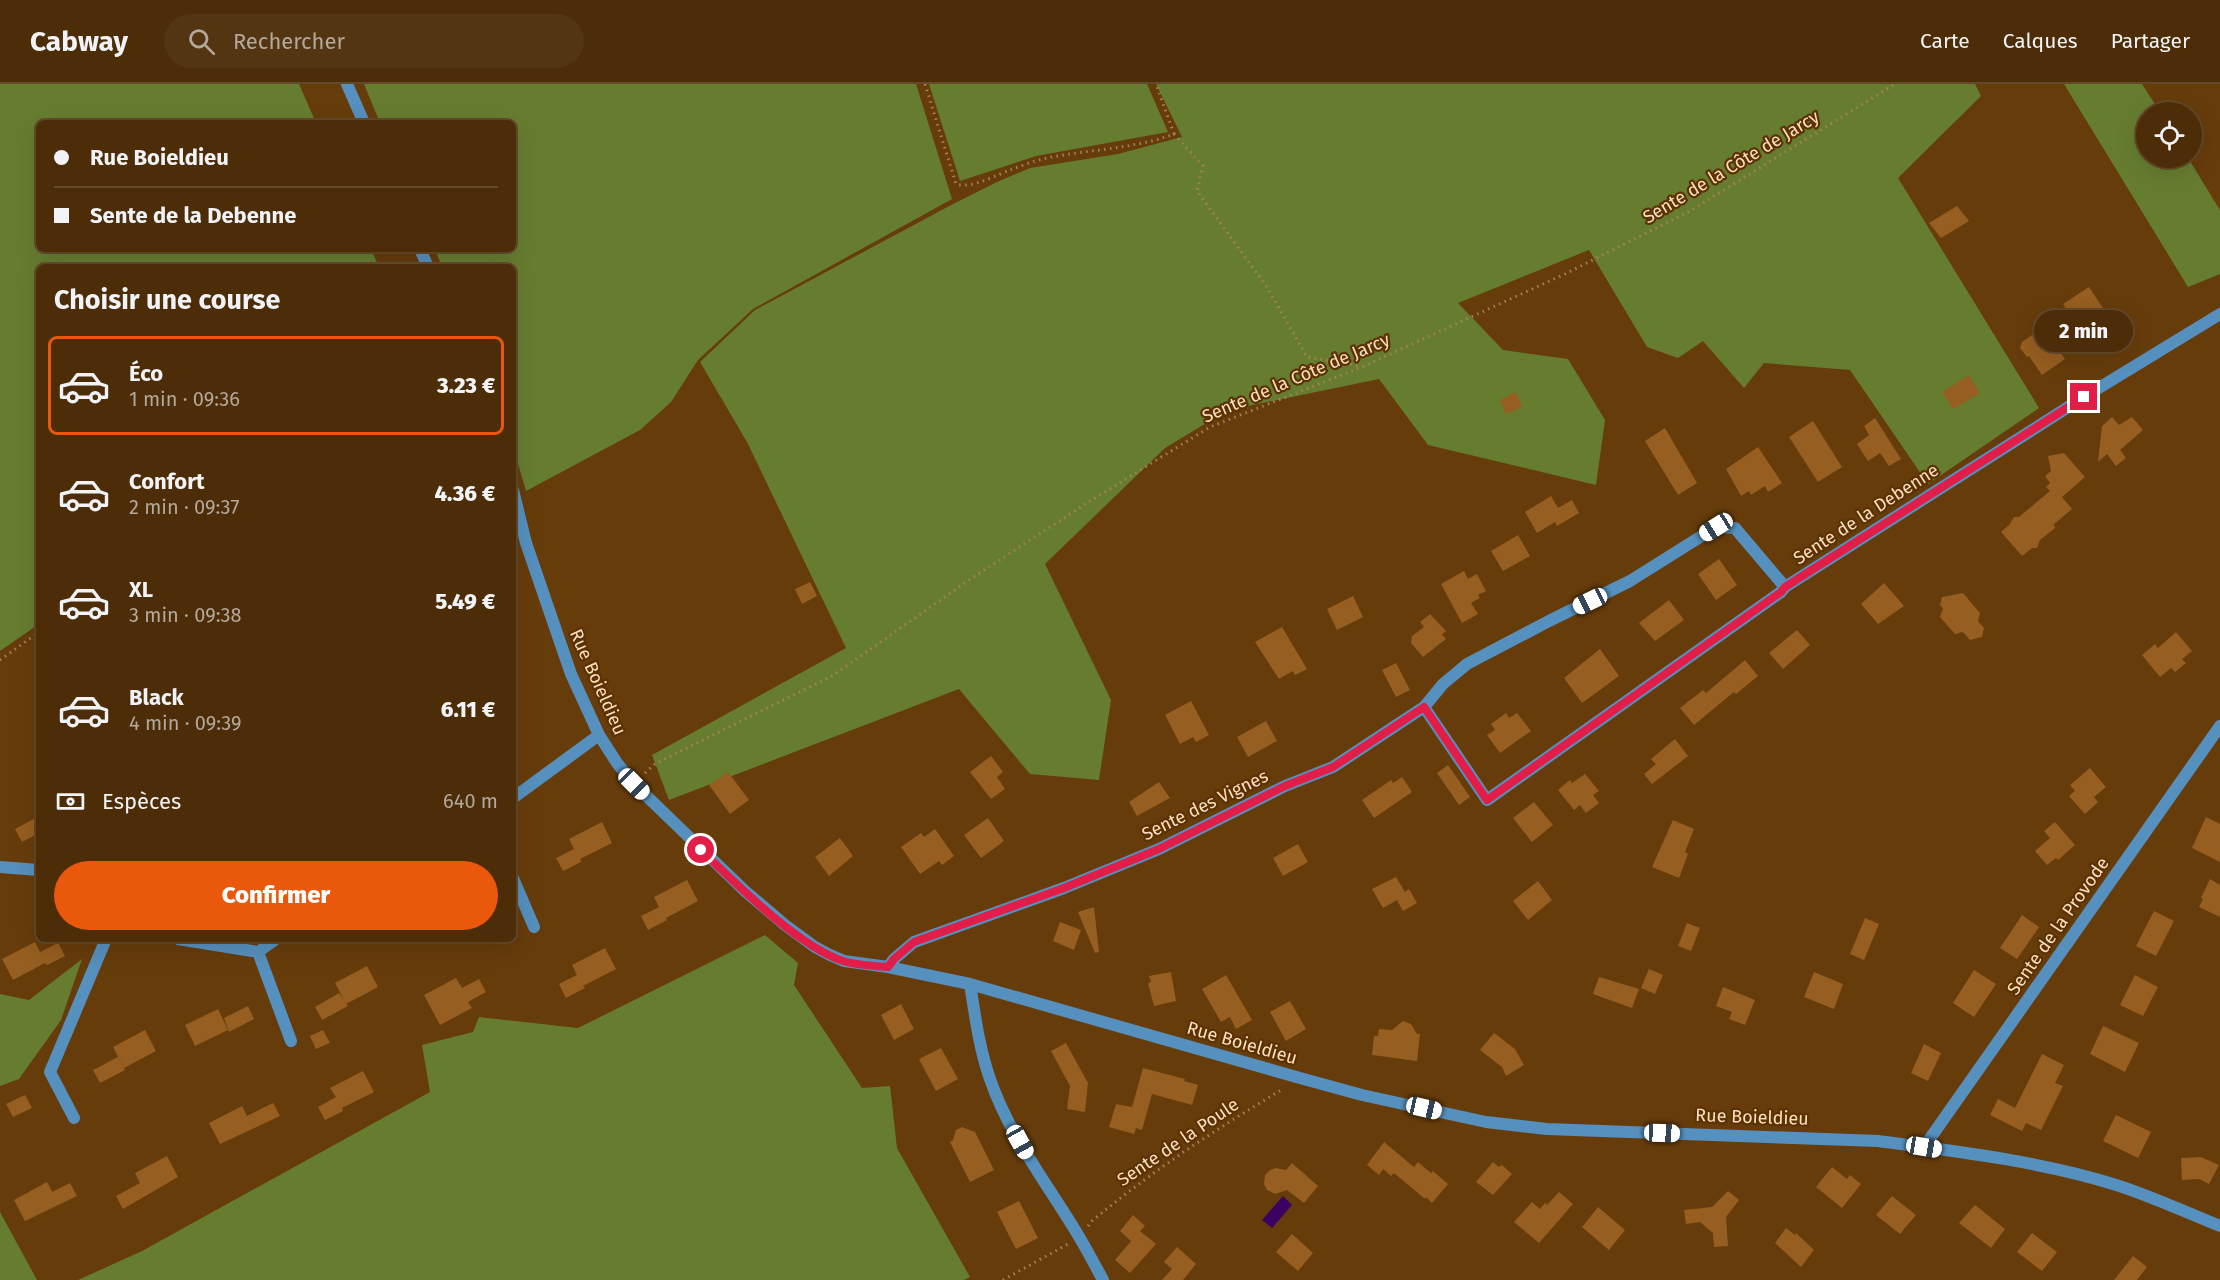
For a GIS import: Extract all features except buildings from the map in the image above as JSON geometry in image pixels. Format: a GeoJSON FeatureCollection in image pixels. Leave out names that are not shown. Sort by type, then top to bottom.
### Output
{"type":"FeatureCollection","features":[{"type":"Feature","properties":{"kind":"street"},"geometry":{"type":"LineString","coordinates":[[347,84],[363,120]]}},
{"type":"Feature","properties":{"kind":"street","name":"Sente de la Debenne"},"geometry":{"type":"LineString","coordinates":[[1424,707],[1487,800],[1785,587],[2074,403],[2220,314]]}},
{"type":"Feature","properties":{"kind":"street","name":"Rue Boieldieu"},"geometry":{"type":"LineString","coordinates":[[516,502],[526,543],[571,674],[599,735],[617,763],[634,784],[745,891],[815,947],[844,961],[888,967],[970,984],[1300,1078],[1486,1122],[1590,1131],[1808,1137],[1878,1141],[1924,1147],[2042,1167],[2113,1184],[2220,1226]]}},
{"type":"Feature","properties":{"kind":"street","name":"Sente des Vignes"},"geometry":{"type":"LineString","coordinates":[[888,967],[914,942],[1085,880],[1159,849],[1285,786],[1333,767],[1424,707],[1443,684],[1467,664],[1630,582],[1716,527],[1735,528],[1785,587]]}},
{"type":"Feature","properties":{"kind":"street","name":"Sente de la Provode"},"geometry":{"type":"LineString","coordinates":[[1924,1147],[2220,726]]}},
{"type":"Feature","properties":{"kind":"street"},"geometry":{"type":"LineString","coordinates":[[516,796],[599,735]]}},
{"type":"Feature","properties":{"kind":"street"},"geometry":{"type":"LineString","coordinates":[[0,867],[36,870]]}},
{"type":"Feature","properties":{"kind":"street"},"geometry":{"type":"LineString","coordinates":[[516,885],[534,927]]}},
{"type":"Feature","properties":{"kind":"street"},"geometry":{"type":"LineString","coordinates":[[74,1118],[50,1072],[105,942]]}},
{"type":"Feature","properties":{"kind":"street"},"geometry":{"type":"LineString","coordinates":[[196,942],[258,952],[272,942]]}},
{"type":"Feature","properties":{"kind":"street"},"geometry":{"type":"LineString","coordinates":[[258,952],[291,1041]]}},
{"type":"Feature","properties":{"kind":"street"},"geometry":{"type":"LineString","coordinates":[[970,984],[976,1023],[990,1078],[1003,1111],[1029,1158],[1080,1237],[1103,1280]]}},
{"type":"Feature","properties":{"kind":"path"},"geometry":{"type":"LineString","coordinates":[[925,84],[956,184],[963,186],[970,186],[1042,159],[1139,144],[1174,134]]}},
{"type":"Feature","properties":{"kind":"path"},"geometry":{"type":"LineString","coordinates":[[1156,84],[1174,134],[1203,166],[1197,191],[1267,287],[1307,357],[1362,366]]}},
{"type":"Feature","properties":{"kind":"path","name":"Sente de la Côte de Jarcy"},"geometry":{"type":"LineString","coordinates":[[634,784],[655,764],[832,676],[982,572],[1087,503],[1210,428],[1362,366],[1565,274],[1690,211],[1895,84]]}},
{"type":"Feature","properties":{"kind":"path"},"geometry":{"type":"LineString","coordinates":[[0,660],[36,634]]}},
{"type":"Feature","properties":{"kind":"path","name":"Sente de la Poule"},"geometry":{"type":"LineString","coordinates":[[1003,1280],[1080,1237],[1092,1221],[1141,1181],[1209,1133],[1300,1078]]}},
{"type":"Feature","properties":{"kind":"green space"},"geometry":{"type":"Polygon","coordinates":[[[0,84],[299,84],[315,120],[36,120],[36,252],[372,252],[378,264],[36,264],[36,626],[0,651],[0,84]]]}},
{"type":"Feature","properties":{"kind":"green space"},"geometry":{"type":"Polygon","coordinates":[[[364,84],[916,84],[952,199],[753,309],[698,360],[671,402],[640,430],[526,491],[516,457],[516,264],[441,264],[436,252],[516,252],[516,120],[379,120],[364,84]]]}},
{"type":"Feature","properties":{"kind":"green space"},"geometry":{"type":"Polygon","coordinates":[[[929,84],[1147,84],[1168,132],[1036,156],[960,181],[929,84]]]}},
{"type":"Feature","properties":{"kind":"green space"},"geometry":{"type":"Polygon","coordinates":[[[1156,84],[1975,84],[1981,96],[1898,178],[2039,408],[1928,484],[1850,370],[1764,363],[1744,388],[1703,341],[1678,358],[1647,347],[1589,250],[1458,303],[1503,350],[1568,359],[1605,420],[1596,485],[1428,445],[1379,379],[1228,410],[1165,448],[1045,564],[1111,700],[1099,780],[1030,774],[959,689],[669,800],[652,755],[846,648],[747,442],[700,362],[755,310],[997,182],[1030,168],[1118,154],[1182,137],[1156,84]]]}},
{"type":"Feature","properties":{"kind":"green space"},"geometry":{"type":"Polygon","coordinates":[[[2064,84],[2142,84],[2154,102],[2136,102],[2136,168],[2194,168],[2220,210],[2220,274],[2188,287],[2064,84]]]}},
{"type":"Feature","properties":{"kind":"green space"},"geometry":{"type":"Polygon","coordinates":[[[765,935],[798,963],[794,985],[862,1088],[890,1086],[897,1148],[970,1277],[964,1280],[78,1280],[142,1251],[430,1092],[422,1045],[473,1032],[479,1017],[578,1028],[765,935]]]}},
{"type":"Feature","properties":{"kind":"green space"},"geometry":{"type":"Polygon","coordinates":[[[82,959],[61,1020],[19,1079],[0,1086],[0,994],[29,1000],[82,959]]]}},
{"type":"Feature","properties":{"kind":"green space"},"geometry":{"type":"Polygon","coordinates":[[[0,1212],[37,1280],[0,1280],[0,1212]]]}},
{"type":"Feature","properties":{"kind":"shaded area"},"geometry":{"type":"Polygon","coordinates":[[[1283,1196],[1292,1205],[1272,1228],[1262,1220],[1283,1196]]]}},
{"type":"Feature","properties":{"kind":"route"},"geometry":{"type":"LineString","coordinates":[[701,850],[745,891],[815,947],[844,961],[888,967],[914,942],[1064,888],[1159,849],[1285,786],[1333,767],[1424,707],[1487,800],[1785,587],[2084,397]]}}]}
